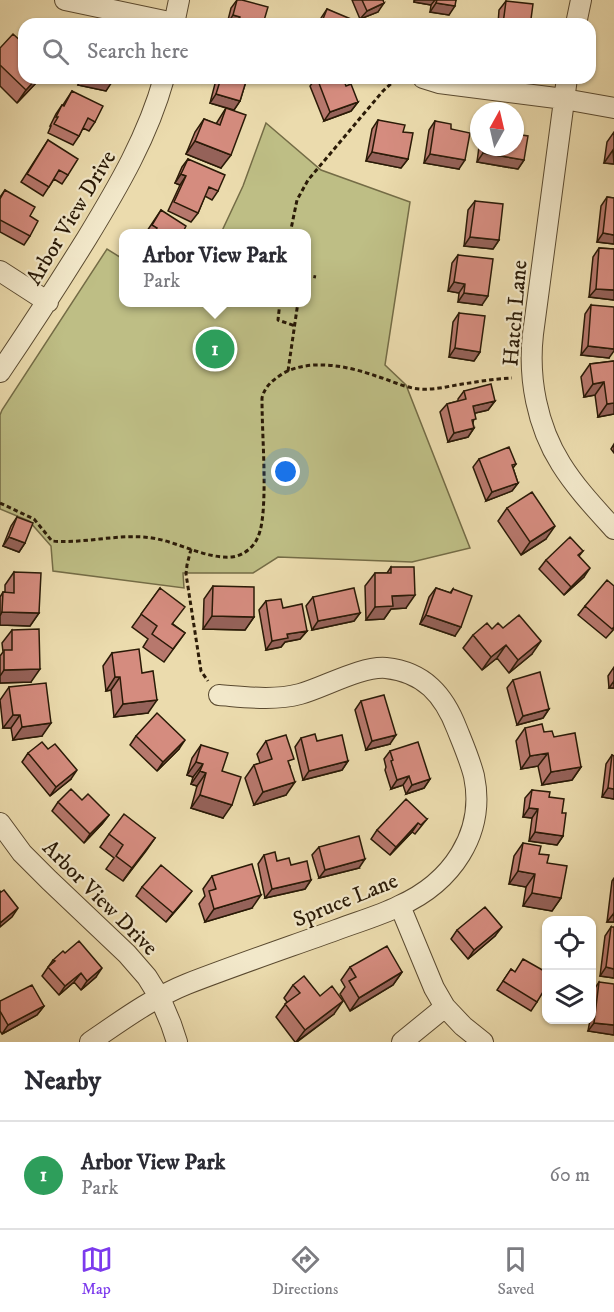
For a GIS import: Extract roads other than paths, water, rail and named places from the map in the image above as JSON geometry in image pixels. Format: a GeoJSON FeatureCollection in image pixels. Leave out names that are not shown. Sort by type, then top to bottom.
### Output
{"type":"FeatureCollection","features":[{"type":"Feature","properties":{"kind":"street"},"geometry":{"type":"LineString","coordinates":[[65,0],[147,18]]}},
{"type":"Feature","properties":{"kind":"street"},"geometry":{"type":"LineString","coordinates":[[175,18],[179,0]]}},
{"type":"Feature","properties":{"kind":"street"},"geometry":{"type":"LineString","coordinates":[[577,18],[581,0]]}},
{"type":"Feature","properties":{"kind":"street","name":"Arbor View Drive"},"geometry":{"type":"LineString","coordinates":[[0,372],[48,302],[117,190],[135,157],[162,84]]}},
{"type":"Feature","properties":{"kind":"street"},"geometry":{"type":"LineString","coordinates":[[447,84],[564,99],[614,108]]}},
{"type":"Feature","properties":{"kind":"street","name":"Hatch Lane"},"geometry":{"type":"LineString","coordinates":[[566,84],[533,334],[532,375],[538,409],[560,463],[580,491],[614,529]]}},
{"type":"Feature","properties":{"kind":"street"},"geometry":{"type":"LineString","coordinates":[[0,271],[48,302]]}},
{"type":"Feature","properties":{"kind":"street","name":"Spruce Lane"},"geometry":{"type":"LineString","coordinates":[[90,1042],[139,1009],[183,985],[400,906],[435,885],[448,873],[468,839],[475,818],[474,775],[451,714],[438,693],[425,682],[412,675],[385,668],[360,672],[312,690],[285,697],[252,698],[219,695]]}},
{"type":"Feature","properties":{"kind":"street","name":"Arbor View Drive"},"geometry":{"type":"LineString","coordinates":[[0,823],[22,853],[127,954],[147,977],[160,998],[177,1042]]}},
{"type":"Feature","properties":{"kind":"street"},"geometry":{"type":"LineString","coordinates":[[400,906],[434,988],[446,1007],[463,1026],[483,1042]]}},
{"type":"Feature","properties":{"kind":"street"},"geometry":{"type":"LineString","coordinates":[[402,1042],[446,1007]]}},
{"type":"Feature","properties":{"kind":"place","name":"Arbor View Park"},"geometry":{"type":"Point","coordinates":[215,349]}}]}
